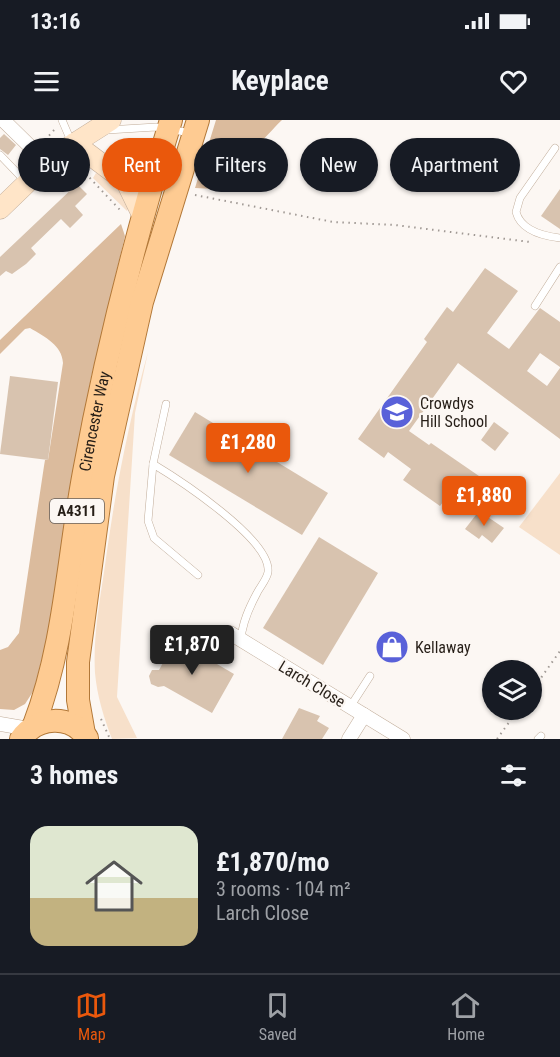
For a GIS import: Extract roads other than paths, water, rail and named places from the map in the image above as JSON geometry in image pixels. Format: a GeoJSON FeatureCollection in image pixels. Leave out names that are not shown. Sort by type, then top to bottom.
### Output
{"type":"FeatureCollection","features":[{"type":"Feature","properties":{"kind":"main road","name":"Cirencester Way"},"geometry":{"type":"LineString","coordinates":[[28,731],[54,667],[75,523],[94,415],[119,297],[132,214],[170,124]]}},
{"type":"Feature","properties":{"kind":"main road","name":"Cirencester Way"},"geometry":{"type":"LineString","coordinates":[[86,737],[78,700],[78,662],[103,476],[142,302],[196,127]]}},
{"type":"Feature","properties":{"kind":"main road","name":"A4311"},"geometry":{"type":"LineString","coordinates":[[28,731],[44,721],[66,722],[86,737]]}},
{"type":"Feature","properties":{"kind":"street"},"geometry":{"type":"LineString","coordinates":[[3,120],[22,138]]}},
{"type":"Feature","properties":{"kind":"street"},"geometry":{"type":"LineString","coordinates":[[82,138],[104,125]]}},
{"type":"Feature","properties":{"kind":"street"},"geometry":{"type":"LineString","coordinates":[[90,156],[126,182],[132,214]]}},
{"type":"Feature","properties":{"kind":"street"},"geometry":{"type":"LineString","coordinates":[[0,209],[18,192]]}},
{"type":"Feature","properties":{"kind":"street","name":"Larch Close"},"geometry":{"type":"LineString","coordinates":[[235,637],[403,739]]}},
{"type":"Feature","properties":{"kind":"street","name":"Larch Close"},"geometry":{"type":"LineString","coordinates":[[349,739],[364,715]]}},
{"type":"Feature","properties":{"kind":"street"},"geometry":{"type":"LineString","coordinates":[[0,724],[28,731]]}},
{"type":"Feature","properties":{"kind":"lane"},"geometry":{"type":"LineString","coordinates":[[62,121],[70,138]]}},
{"type":"Feature","properties":{"kind":"lane"},"geometry":{"type":"LineString","coordinates":[[104,125],[143,127],[170,124],[196,127]]}},
{"type":"Feature","properties":{"kind":"lane"},"geometry":{"type":"LineString","coordinates":[[555,148],[519,198],[516,212],[526,227],[560,238]]}},
{"type":"Feature","properties":{"kind":"lane"},"geometry":{"type":"LineString","coordinates":[[0,155],[18,174]]}},
{"type":"Feature","properties":{"kind":"lane"},"geometry":{"type":"LineString","coordinates":[[535,306],[560,267]]}},
{"type":"Feature","properties":{"kind":"lane"},"geometry":{"type":"LineString","coordinates":[[166,404],[153,464],[148,521],[154,538],[198,575]]}},
{"type":"Feature","properties":{"kind":"lane"},"geometry":{"type":"LineString","coordinates":[[153,464],[248,534],[267,563],[268,574],[235,637]]}},
{"type":"Feature","properties":{"kind":"lane"},"geometry":{"type":"LineString","coordinates":[[350,707],[370,676]]}},
{"type":"Feature","properties":{"kind":"place","name":"Crowdys Hill School"},"geometry":{"type":"Point","coordinates":[397,412]}},
{"type":"Feature","properties":{"kind":"place","name":"Kellaway"},"geometry":{"type":"Point","coordinates":[392,647]}}]}
